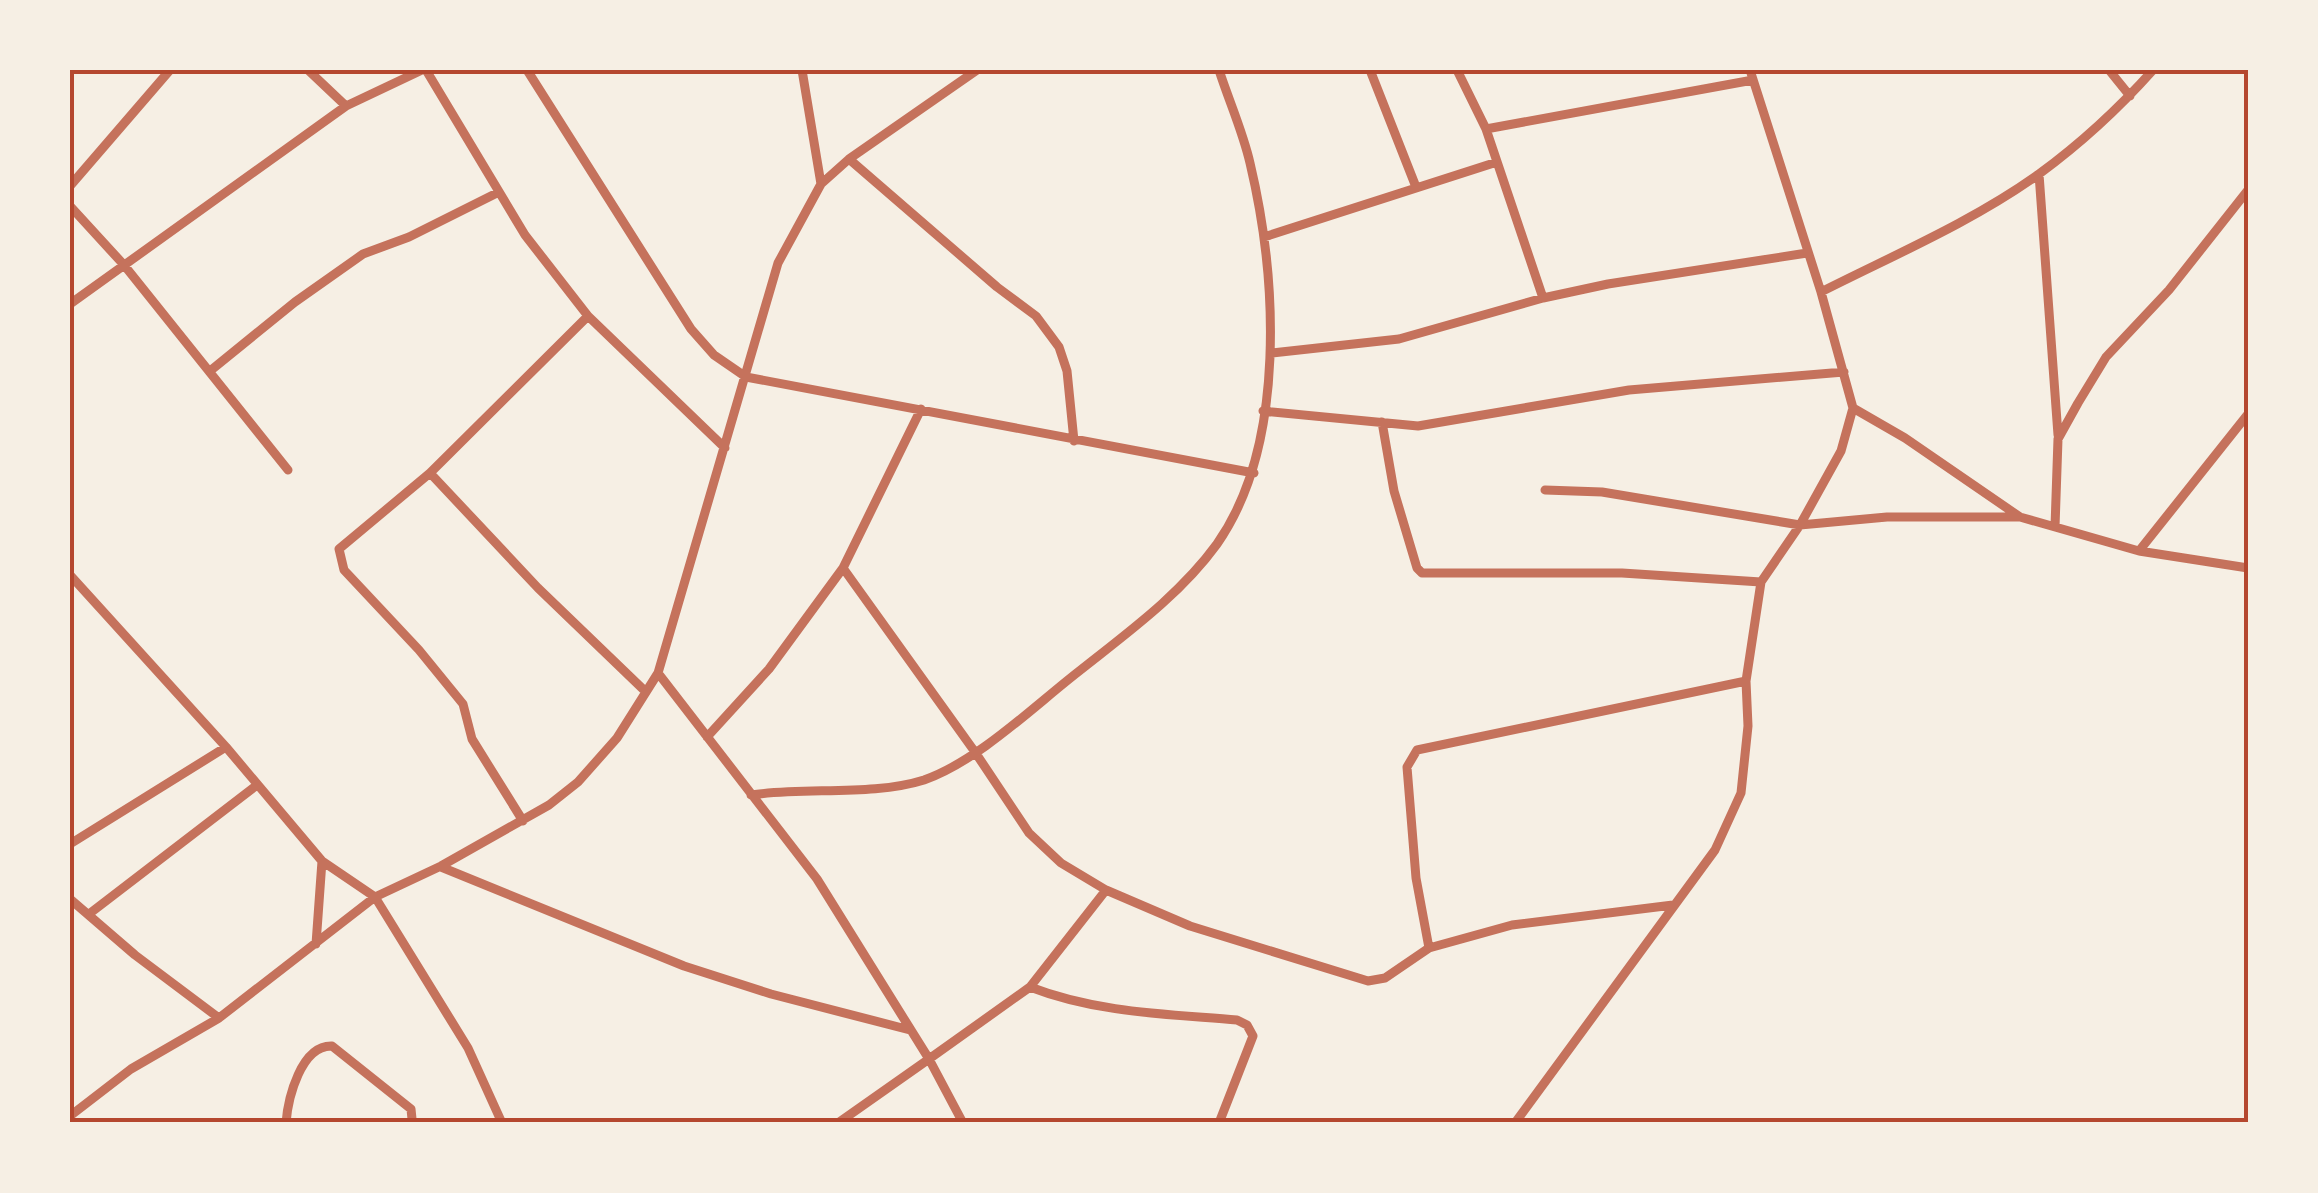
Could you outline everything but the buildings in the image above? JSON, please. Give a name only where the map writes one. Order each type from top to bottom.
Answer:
[{"type":"street","points":[[70,186],[170,70]]},
{"type":"street","points":[[308,70],[346,106]]},
{"type":"street","points":[[70,304],[346,106],[424,70],[525,235],[588,316],[725,448]]},
{"type":"street","points":[[527,70],[691,329],[714,355],[746,377],[1254,473]]},
{"type":"street","points":[[802,70],[821,184]]},
{"type":"street","points":[[70,1116],[131,1069],[219,1018],[375,897],[524,821],[578,782],[617,738],[658,673],[746,377],[760,313],[778,264],[821,184],[849,159],[977,70]]},
{"type":"street","points":[[751,795],[790,789],[884,787],[924,780],[975,752],[1156,610],[1217,544],[1254,473],[1272,353],[1264,237],[1250,160],[1219,70]]},
{"type":"street","points":[[1370,70],[1416,187]]},
{"type":"street","points":[[1457,70],[1486,129],[1543,298]]},
{"type":"street","points":[[2110,70],[2130,96]]},
{"type":"street","points":[[1821,292],[1970,216],[2040,174],[2130,96],[2154,70]]},
{"type":"street","points":[[1486,129],[1752,75],[1821,292],[1853,408],[1841,450],[1800,525],[1761,582],[1746,681],[1748,726],[1741,793],[1715,850],[1515,1123]]},
{"type":"street","points":[[849,159],[1036,316],[1059,346],[1066,371],[1074,441]]},
{"type":"street","points":[[1264,237],[1497,162]]},
{"type":"street","points":[[2040,174],[2058,439],[2055,528]]},
{"type":"street","points":[[2058,439],[2106,356],[2170,290],[2248,190]]},
{"type":"street","points":[[210,371],[363,254],[409,237],[498,192]]},
{"type":"street","points":[[70,206],[124,265],[288,470]]},
{"type":"street","points":[[1272,353],[1399,339],[1543,298],[1608,284],[1807,253]]},
{"type":"street","points":[[524,821],[472,739],[462,704],[420,650],[344,570],[339,558],[344,543],[430,472],[588,316]]},
{"type":"street","points":[[1263,411],[1418,426],[1628,390],[1844,372]]},
{"type":"street","points":[[1853,408],[1920,447],[2020,517]]},
{"type":"street","points":[[707,737],[769,669],[842,568],[920,409]]},
{"type":"street","points":[[2139,551],[2248,414]]},
{"type":"street","points":[[1382,422],[1394,491],[1417,568],[1422,573],[1622,574],[1761,582]]},
{"type":"street","points":[[430,472],[538,588],[646,692]]},
{"type":"street","points":[[1545,490],[1602,492],[1800,525],[1887,517],[2020,517],[2139,551],[2248,568]]},
{"type":"street","points":[[842,568],[1029,833],[1061,863],[1106,890],[1190,926],[1368,982],[1385,978],[1429,948],[1512,925],[1673,906]]},
{"type":"street","points":[[70,574],[322,862],[375,897],[468,1048],[502,1123]]},
{"type":"street","points":[[658,673],[817,879],[929,1059],[962,1122]]},
{"type":"street","points":[[1429,948],[1416,878],[1407,768],[1418,750],[1746,681]]},
{"type":"street","points":[[70,844],[226,748]]},
{"type":"street","points":[[90,914],[258,785]]},
{"type":"street","points":[[316,944],[322,862]]},
{"type":"street","points":[[441,866],[684,966],[771,994],[910,1030]]},
{"type":"street","points":[[838,1123],[1030,987],[1106,890]]},
{"type":"street","points":[[70,899],[135,955],[219,1018]]},
{"type":"street","points":[[1030,987],[1055,997],[1119,1011],[1238,1020],[1247,1025],[1252,1036],[1219,1123]]},
{"type":"street","points":[[286,1123],[288,1100],[316,1049],[322,1046],[332,1046],[410,1109],[412,1119],[408,1123]]}]
